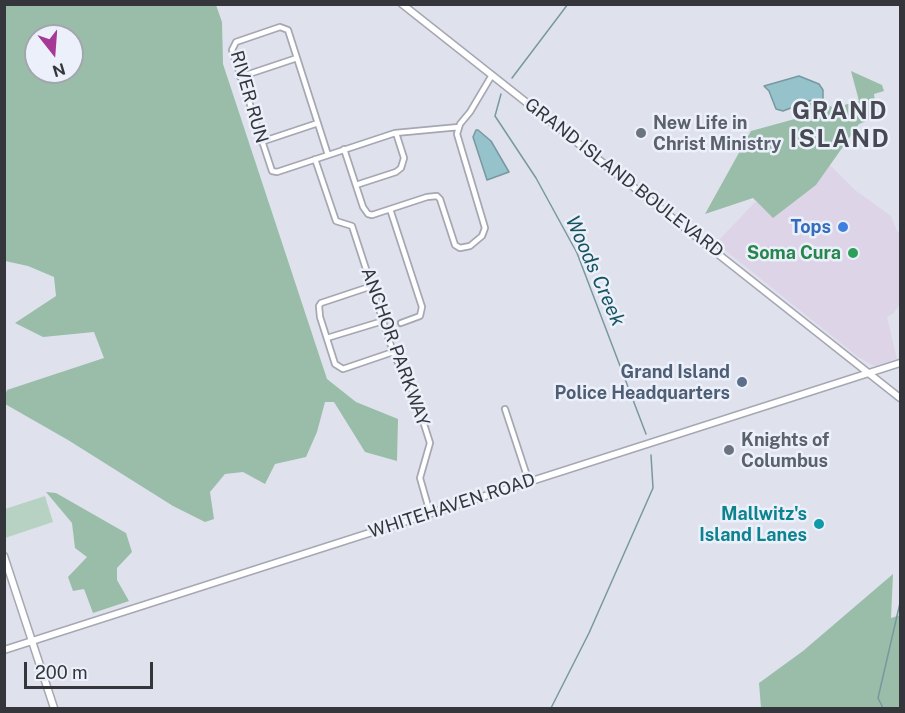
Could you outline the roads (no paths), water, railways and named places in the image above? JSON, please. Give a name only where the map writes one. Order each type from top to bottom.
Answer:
[{"type":"street","name":"GRAND ISLAND BOULEVARD","points":[[402,4],[900,398]]},
{"type":"street","name":"RIVER RUN","points":[[328,155],[288,30],[284,27],[236,42],[232,46],[240,77],[270,169],[274,172],[328,155],[344,149],[396,133],[459,127]]},
{"type":"street","points":[[240,77],[297,58]]},
{"type":"street","points":[[344,149],[363,207],[368,214],[372,215],[428,196],[437,196],[455,245],[460,248],[470,246],[482,236],[485,228],[457,134],[459,127],[475,106],[492,75]]},
{"type":"street","points":[[261,142],[318,123]]},
{"type":"street","points":[[356,185],[396,172],[401,168],[404,158],[396,133]]},
{"type":"street","name":"ANCHOR PARKWAY","points":[[315,159],[336,221],[352,226],[393,352],[411,386],[430,443],[420,478],[430,513]]},
{"type":"street","points":[[390,209],[422,307],[420,316],[401,323]]},
{"type":"street","points":[[372,286],[321,303],[319,310],[335,364],[343,369],[393,352]]},
{"type":"street","points":[[327,338],[383,321]]},
{"type":"street","name":"WHITEHAVEN ROAD","points":[[4,650],[900,363]]},
{"type":"street","points":[[505,409],[529,482]]},
{"type":"street","points":[[4,556],[54,708]]},
{"type":"water","points":[[799,76],[819,84],[823,90],[821,101],[812,100],[783,111],[776,109],[769,91],[764,86]]},
{"type":"water","points":[[476,130],[491,141],[509,172],[487,180],[473,137]]},
{"type":"waterway","name":"Woods Creek","points":[[512,78],[568,4]]},
{"type":"waterway","name":"Woods Creek","points":[[501,94],[495,116],[536,178],[577,253],[646,434]]},
{"type":"waterway","name":"Woods Creek","points":[[551,708],[589,633],[653,488],[651,455]]},
{"type":"waterway","points":[[883,708],[878,698],[900,603]]},
{"type":"place","name":"New Life in Christ Ministry","points":[[641,133]]},
{"type":"place","name":"Tops","points":[[843,227]]},
{"type":"place","name":"Soma Cura","points":[[853,253]]},
{"type":"place","name":"Grand Island Police Headquarters","points":[[742,382]]},
{"type":"place","name":"Knights of Columbus","points":[[729,450]]},
{"type":"place","name":"Mallwitz's Island Lanes","points":[[819,524]]},
{"type":"district","name":"GRAND ISLAND","points":[[840,126]]}]
